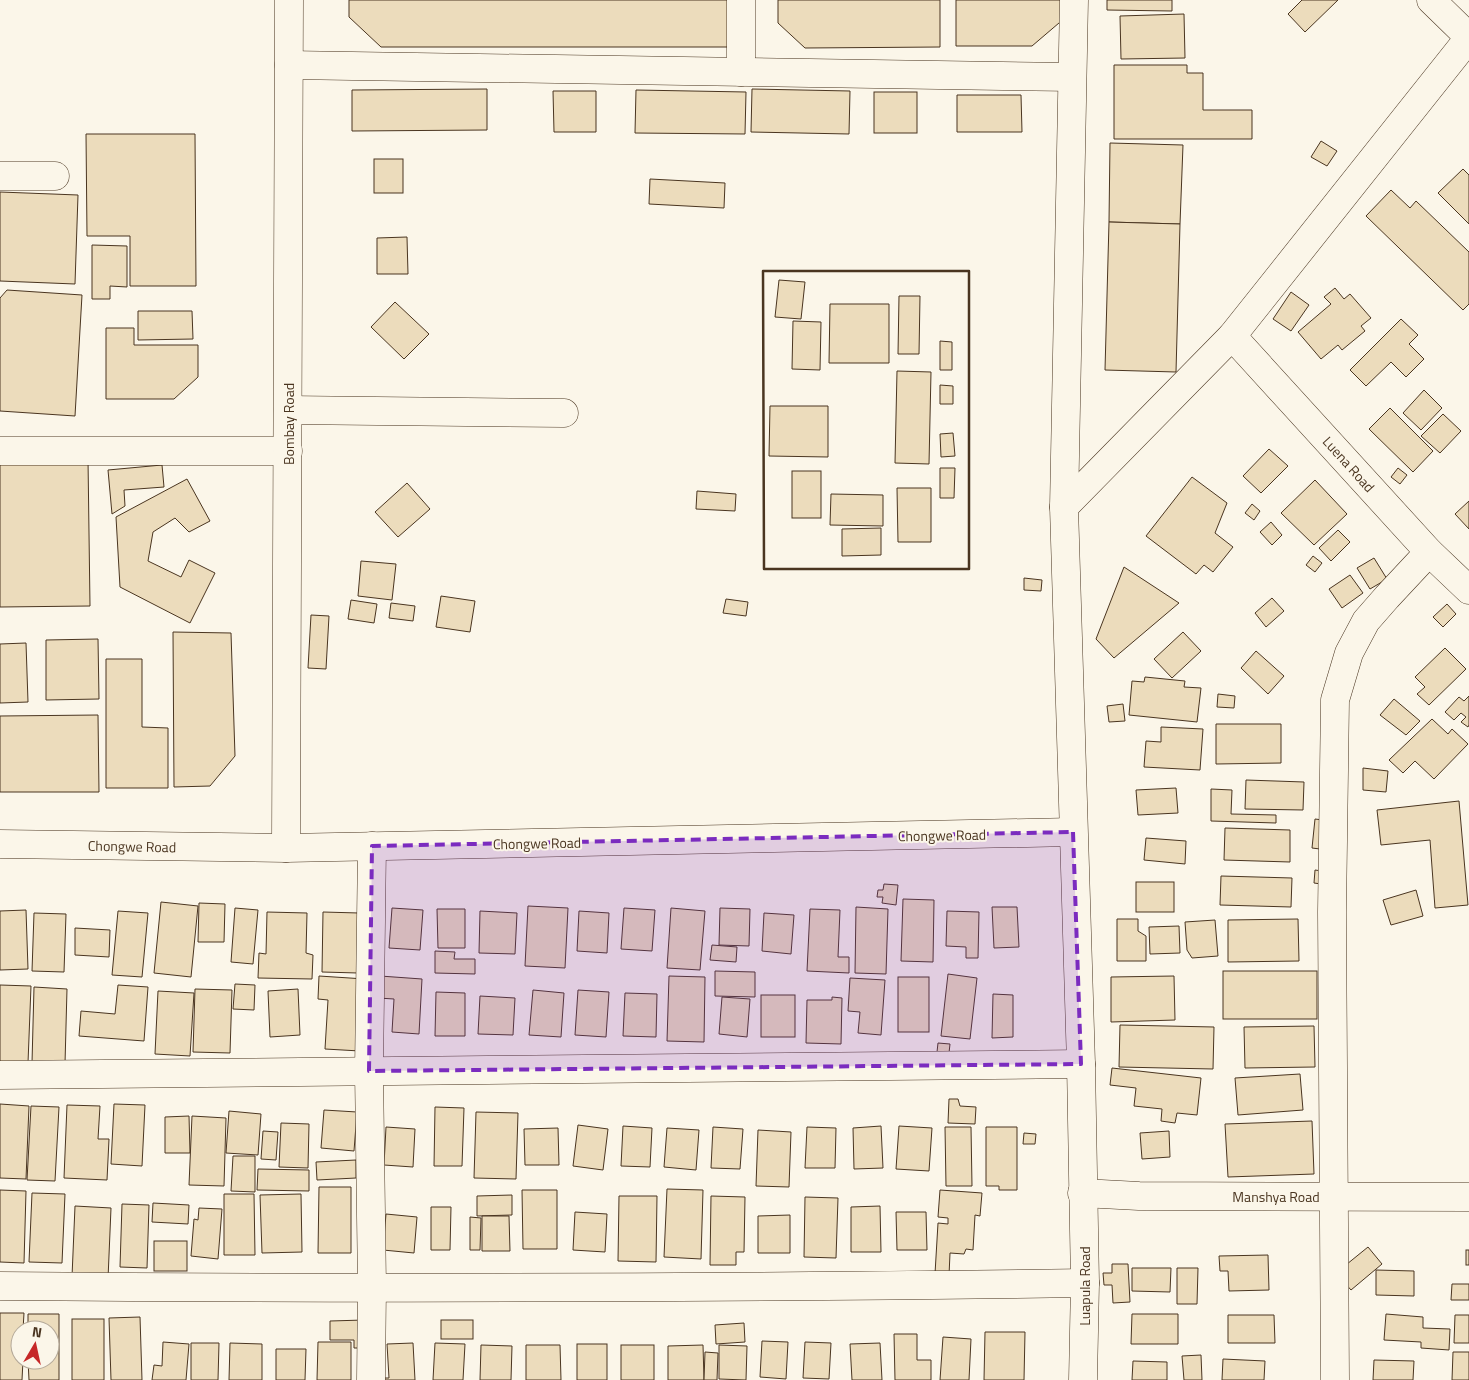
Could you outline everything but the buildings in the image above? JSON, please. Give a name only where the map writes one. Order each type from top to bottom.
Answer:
[{"type":"street","name":"Bombay Road","points":[[286,848],[289,0]]},
{"type":"street","points":[[741,0],[741,72]]},
{"type":"street","name":"Luapula Road","points":[[1074,0],[1064,507],[1081,1064],[1085,1283],[1083,1380]]},
{"type":"street","points":[[1064,507],[1232,336],[1469,38],[1432,0]]},
{"type":"street","points":[[289,65],[1072,77]]},
{"type":"street","points":[[0,176],[55,176]]},
{"type":"street","name":"Luena Road","points":[[1232,336],[1429,552],[1469,590]]},
{"type":"street","points":[[288,410],[564,413]]},
{"type":"street","points":[[0,451],[288,451]]},
{"type":"street","points":[[1335,1380],[1332,912],[1335,700],[1349,653],[1366,621],[1429,552]]},
{"type":"street","name":"Chongwe Road","points":[[0,844],[286,848],[1073,832]]},
{"type":"street","points":[[371,1380],[372,1287],[369,1071],[372,846]]},
{"type":"street","points":[[0,1074],[1081,1064]]},
{"type":"street","name":"Manshya Road","points":[[1082,1193],[1138,1196],[1469,1197]]},
{"type":"street","points":[[0,1286],[735,1287],[1085,1283]]},
{"type":"highlighted area","points":[[1073,832],[1081,1064],[369,1071],[372,846]]},
{"type":"wall","points":[[763,271],[969,271],[969,569],[764,569],[763,271]]}]
